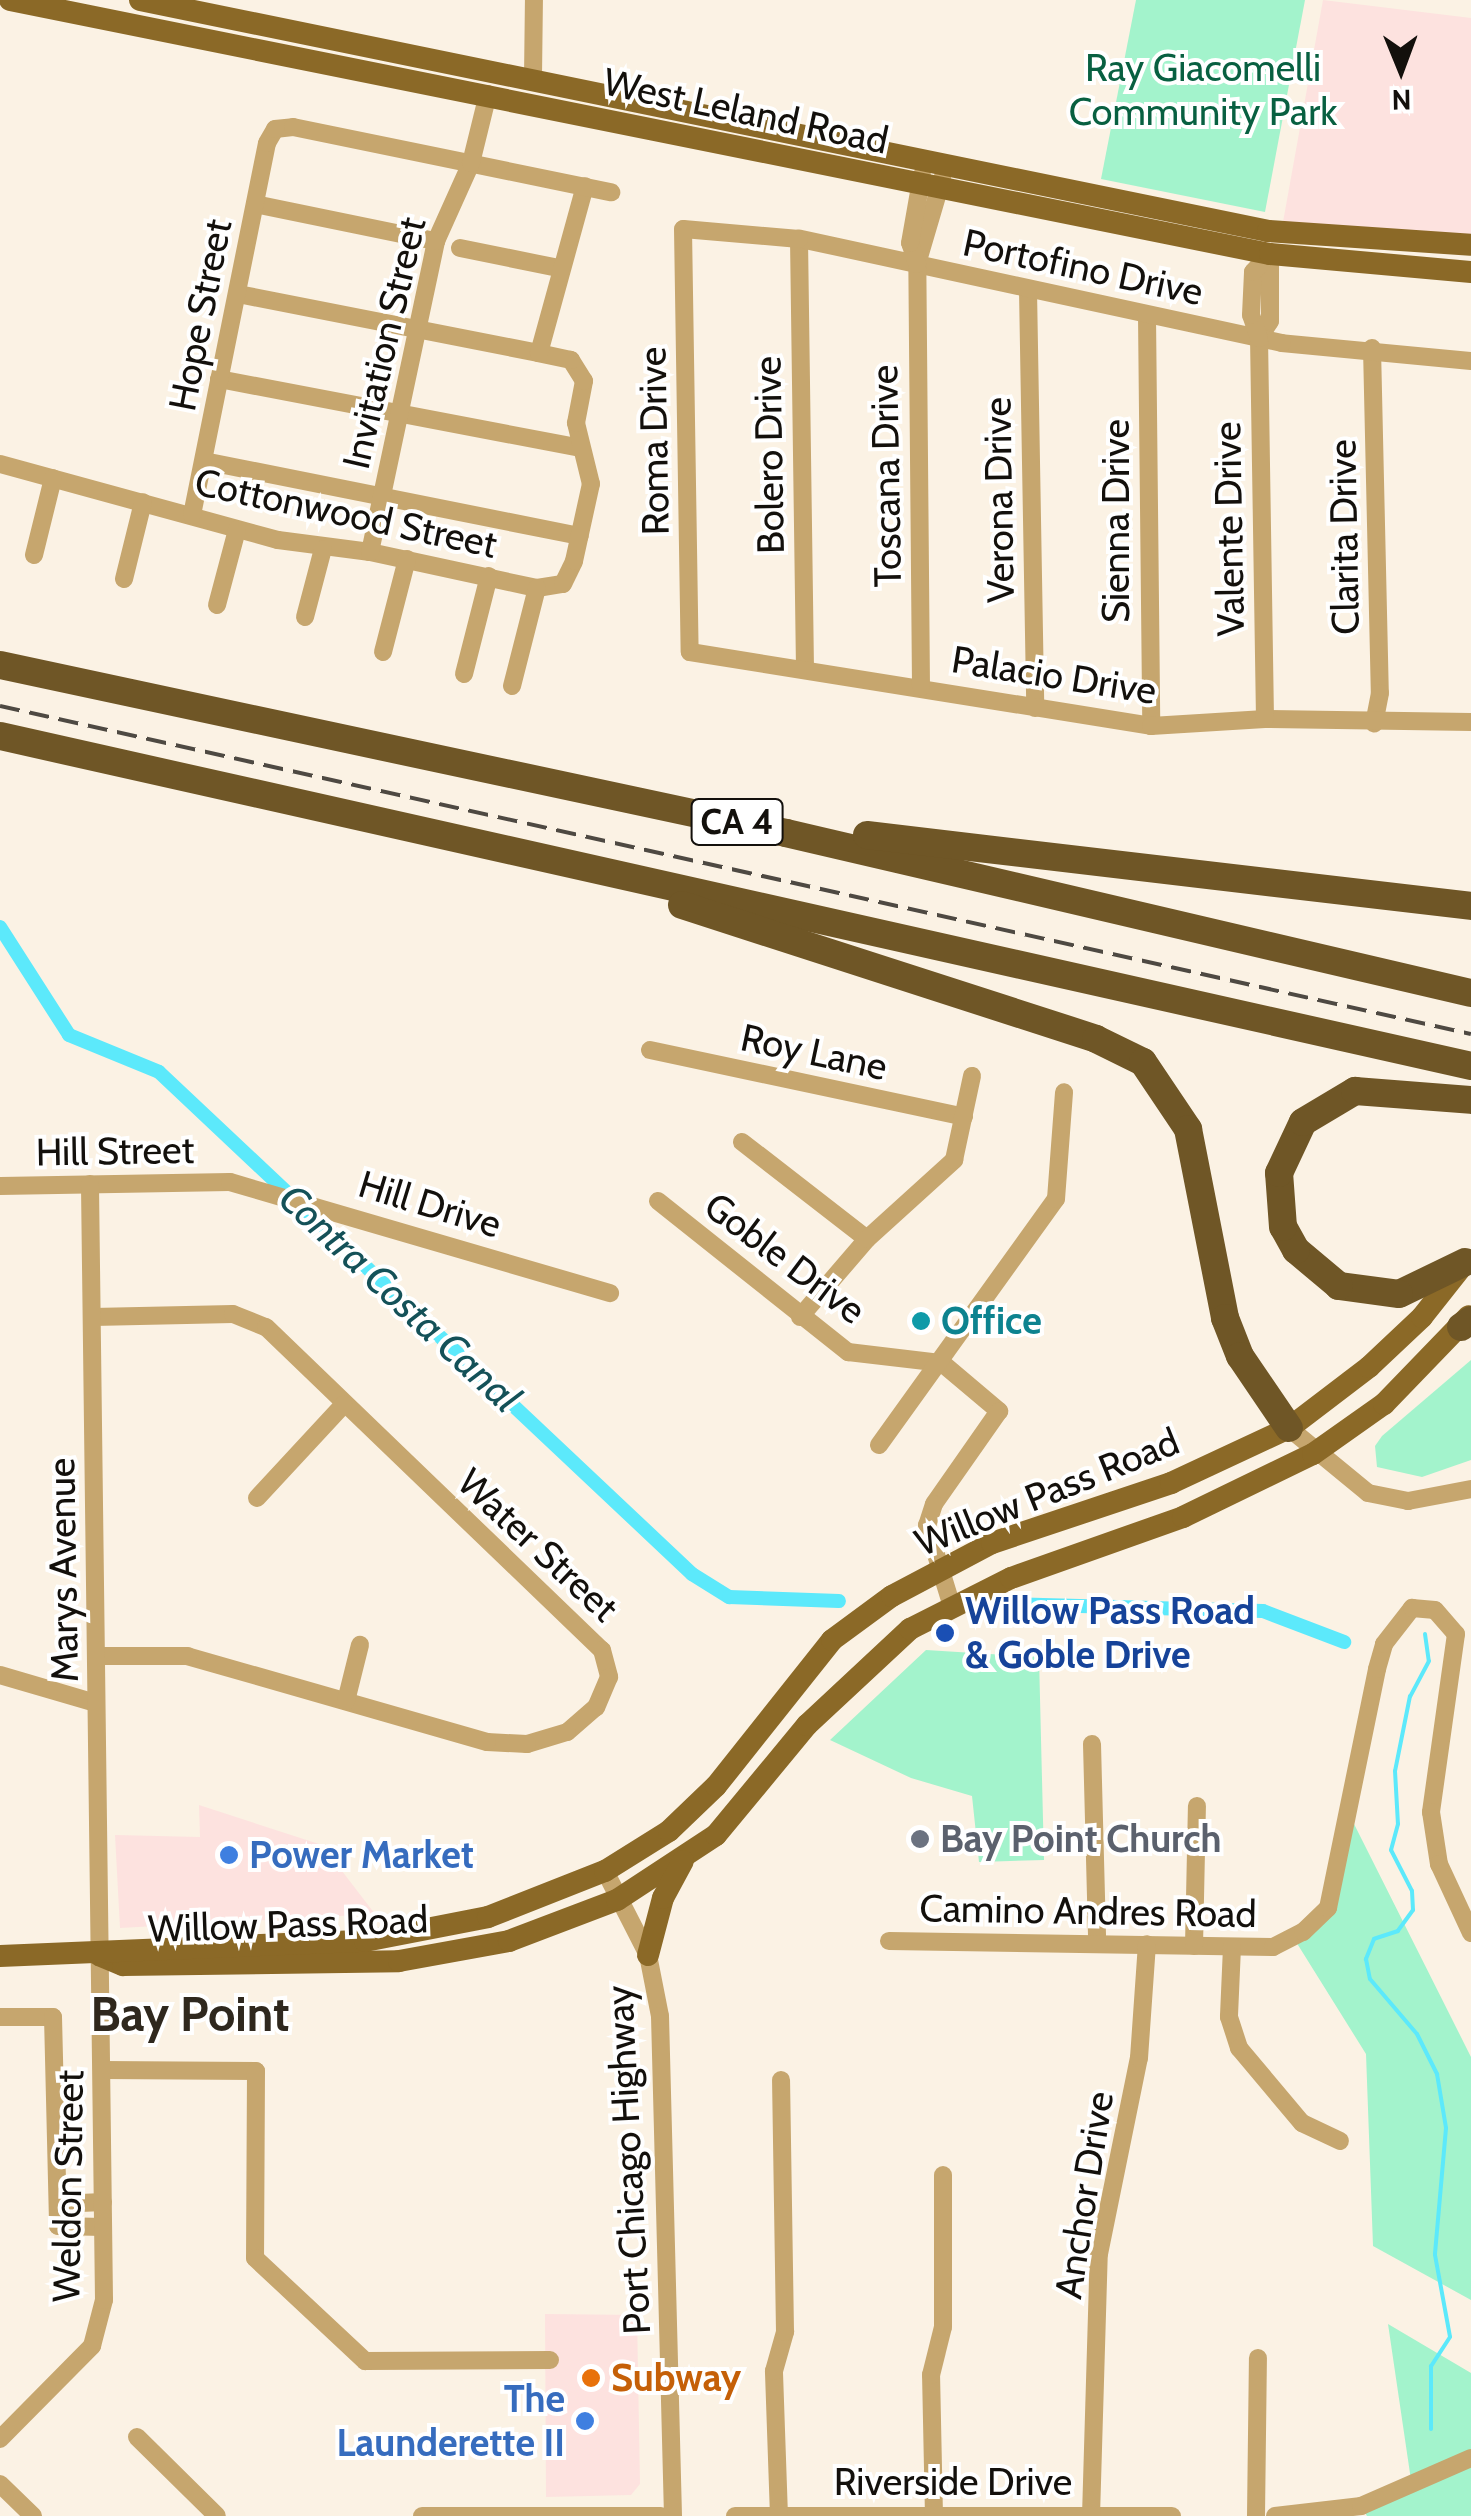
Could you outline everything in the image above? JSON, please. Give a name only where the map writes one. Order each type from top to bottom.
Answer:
[{"type":"highway","name":"CA 4","points":[[0,664],[786,833],[1471,993]]},
{"type":"highway","name":"CA 4","points":[[0,736],[1471,1066]]},
{"type":"highway","points":[[786,833],[844,831],[1471,906]]},
{"type":"highway","points":[[617,877],[703,914],[1108,1043],[1143,1062],[1166,1087],[1188,1129],[1225,1318],[1240,1356],[1289,1428]]},
{"type":"highway","points":[[1337,961],[1471,980]]},
{"type":"highway","points":[[1468,1259],[1398,1294],[1340,1286],[1314,1270],[1283,1227],[1279,1173],[1303,1122],[1355,1091],[1471,1100]]},
{"type":"main road","name":"West Leland Road","points":[[10,0],[488,94],[1268,230],[1471,246]]},
{"type":"main road","name":"West Leland Road","points":[[140,0],[623,95],[1137,227],[1270,254],[1471,272]]},
{"type":"main road","points":[[381,47],[414,66],[468,76],[488,94],[511,86],[582,99],[623,95]]},
{"type":"main road","points":[[1137,227],[1165,224],[1238,239],[1268,230]]},
{"type":"main road","points":[[1270,254],[1278,246],[1293,245],[1389,255],[1411,244]]},
{"type":"main road","points":[[1417,270],[1471,280]]},
{"type":"main road","name":"Willow Pass Road","points":[[0,1956],[100,1955],[124,1948],[345,1943],[444,1928],[605,1871],[670,1831],[716,1786],[832,1640],[940,1566],[1171,1483],[1289,1428],[1369,1367],[1422,1318],[1468,1259]]},
{"type":"main road","name":"Willow Pass Road","points":[[100,1955],[123,1965],[399,1960],[509,1941],[618,1900],[716,1835],[860,1672],[910,1629],[1011,1578],[1183,1517],[1313,1454],[1384,1404],[1468,1320]]},
{"type":"main road","points":[[648,1955],[664,1898],[686,1857]]},
{"type":"street","points":[[533,77],[534,0]]},
{"type":"street","name":"Invitation Street","points":[[370,552],[436,241],[471,163],[488,94]]},
{"type":"street","name":"Hope Street","points":[[192,515],[255,204],[275,130],[293,127],[471,163]]},
{"type":"street","points":[[471,163],[611,192]]},
{"type":"street","name":"Toscana Drive","points":[[921,688],[917,264],[933,173]]},
{"type":"street","points":[[539,354],[558,268],[585,186]]},
{"type":"street","points":[[255,204],[436,241]]},
{"type":"street","name":"Portofino Drive","points":[[683,230],[799,239],[1259,338],[1471,360]]},
{"type":"street","name":"Roma Drive","points":[[683,230],[690,652]]},
{"type":"street","name":"Bolero Drive","points":[[799,239],[804,670]]},
{"type":"street","points":[[460,248],[558,268]]},
{"type":"street","name":"Valente Drive","points":[[1265,719],[1259,338],[1252,315],[1253,272],[1270,254]]},
{"type":"street","name":"Verona Drive","points":[[1028,290],[1035,708]]},
{"type":"street","points":[[204,460],[580,536],[590,484],[580,448],[580,366],[539,354],[238,294]]},
{"type":"street","name":"Sienna Drive","points":[[1147,316],[1150,726]]},
{"type":"street","name":"Clarita Drive","points":[[1372,348],[1380,693],[1374,723]]},
{"type":"street","points":[[220,379],[580,448]]},
{"type":"street","name":"Cottonwood Street","points":[[0,464],[237,530],[323,549],[407,559],[537,588],[563,584],[580,536]]},
{"type":"street","points":[[34,555],[53,478]]},
{"type":"street","points":[[124,580],[143,502]]},
{"type":"street","points":[[218,605],[237,530]]},
{"type":"street","points":[[305,617],[323,549]]},
{"type":"street","points":[[383,652],[407,559]]},
{"type":"street","points":[[464,674],[489,576]]},
{"type":"street","points":[[512,686],[537,588]]},
{"type":"street","name":"Palacio Drive","points":[[690,652],[1150,726],[1265,719],[1471,722]]},
{"type":"street","name":"Roy Lane","points":[[650,1050],[964,1117]]},
{"type":"street","points":[[800,1316],[866,1239],[954,1160],[972,1076]]},
{"type":"street","points":[[879,1445],[942,1363],[1056,1199],[1064,1092]]},
{"type":"street","points":[[742,1142],[866,1239]]},
{"type":"street","name":"Hill Street","points":[[0,1186],[230,1182]]},
{"type":"street","name":"Hill Drive","points":[[230,1182],[338,1210],[610,1292]]},
{"type":"street","name":"Marys Avenue","points":[[90,1184],[100,1955]]},
{"type":"street","name":"Goble Drive","points":[[658,1201],[848,1352],[942,1363]]},
{"type":"street","name":"Water Street","points":[[93,1316],[232,1314],[266,1328],[602,1650],[608,1677],[596,1707],[566,1732],[528,1744],[487,1742],[188,1656],[96,1656]]},
{"type":"street","points":[[942,1363],[999,1411],[934,1504],[928,1525],[952,1607]]},
{"type":"street","points":[[257,1498],[343,1405]]},
{"type":"street","points":[[1289,1428],[1348,1483],[1387,1499],[1428,1501],[1471,1489]]},
{"type":"street","name":"Camino Andres Road","points":[[889,1940],[1097,1940],[1232,1947],[1274,1946],[1303,1932],[1328,1908],[1384,1644],[1412,1608],[1436,1610],[1456,1634],[1431,1812],[1439,1864],[1471,1933]]},
{"type":"street","points":[[346,1701],[360,1645]]},
{"type":"street","points":[[0,1675],[96,1703]]},
{"type":"street","points":[[1092,1744],[1097,1940]]},
{"type":"street","points":[[1194,1946],[1197,1806]]},
{"type":"street","name":"Port Chicago Highway","points":[[605,1871],[648,1955],[660,2016],[666,2112],[673,2516]]},
{"type":"street","name":"Anchor Drive","points":[[1091,2515],[1099,2254],[1139,2058],[1147,1944]]},
{"type":"street","points":[[1232,1947],[1229,2017],[1239,2048],[1302,2122],[1340,2142]]},
{"type":"street","name":"Weldon Street","points":[[0,2439],[92,2346],[104,2300],[100,1955]]},
{"type":"street","points":[[0,2018],[53,2018],[58,2226],[103,2227]]},
{"type":"street","points":[[102,2070],[256,2071],[255,2258],[364,2362],[550,2360]]},
{"type":"street","points":[[779,2516],[774,2371],[785,2332],[781,2080]]},
{"type":"street","points":[[934,2514],[931,2375],[944,2327],[943,2175]]},
{"type":"street","points":[[58,2204],[103,2202]]},
{"type":"street","points":[[1256,2516],[1258,2358]]},
{"type":"street","points":[[137,2437],[218,2516]]},
{"type":"street","points":[[1275,2516],[1361,2506],[1471,2458]]},
{"type":"street","points":[[0,2484],[33,2516]]},
{"type":"street","points":[[422,2516],[661,2516]]},
{"type":"street","name":"Riverside Drive","points":[[735,2516],[1172,2516]]},
{"type":"shaded area","points":[[1323,0],[1471,18],[1471,239],[1283,222]]},
{"type":"shaded area","points":[[199,1805],[322,1845],[375,1914],[120,1928],[115,1835],[200,1837]]},
{"type":"shaded area","points":[[545,2314],[637,2315],[640,2484],[631,2495],[546,2497]]},
{"type":"green space","name":"Ray Giacomelli Community Park","points":[[1136,0],[1305,0],[1265,212],[1101,179]]},
{"type":"green space","points":[[1471,1360],[1471,1460],[1422,1477],[1377,1467],[1375,1446],[1382,1436]]},
{"type":"green space","points":[[926,1650],[1039,1657],[1044,1860],[979,1862],[972,1796],[911,1778],[830,1740]]},
{"type":"green space","points":[[1347,1810],[1471,2057],[1471,2300],[1373,2246],[1366,2054],[1293,1937],[1328,1908]]},
{"type":"green space","points":[[1388,2324],[1471,2373],[1471,2516],[1367,2516],[1361,2506],[1412,2487]]},
{"type":"waterway","name":"Contra Costa Canal","points":[[0,927],[69,1035],[159,1072],[692,1574],[729,1597],[839,1601]]},
{"type":"waterway","name":"Contra Costa Canal","points":[[1011,1604],[1263,1611],[1344,1642]]},
{"type":"waterway","points":[[1425,1634],[1429,1661],[1410,1696],[1395,1771],[1398,1824],[1391,1850],[1412,1891],[1413,1910],[1398,1931],[1374,1939],[1366,1959],[1370,1979],[1417,2034],[1437,2074],[1446,2128],[1435,2255],[1450,2337],[1431,2366],[1431,2429]]},
{"type":"railway","points":[[0,706],[1471,1034]]},
{"type":"place","name":"Office","points":[[921,1321]]},
{"type":"place","name":"Willow Pass Road & Goble Drive","points":[[945,1633]]},
{"type":"place","name":"Bay Point Church","points":[[920,1839]]},
{"type":"place","name":"Power Market","points":[[229,1855]]},
{"type":"place","name":"Subway","points":[[591,2378]]},
{"type":"place","name":"The Launderette II","points":[[585,2421]]},
{"type":"district","name":"Bay Point","points":[[190,2015]]}]
